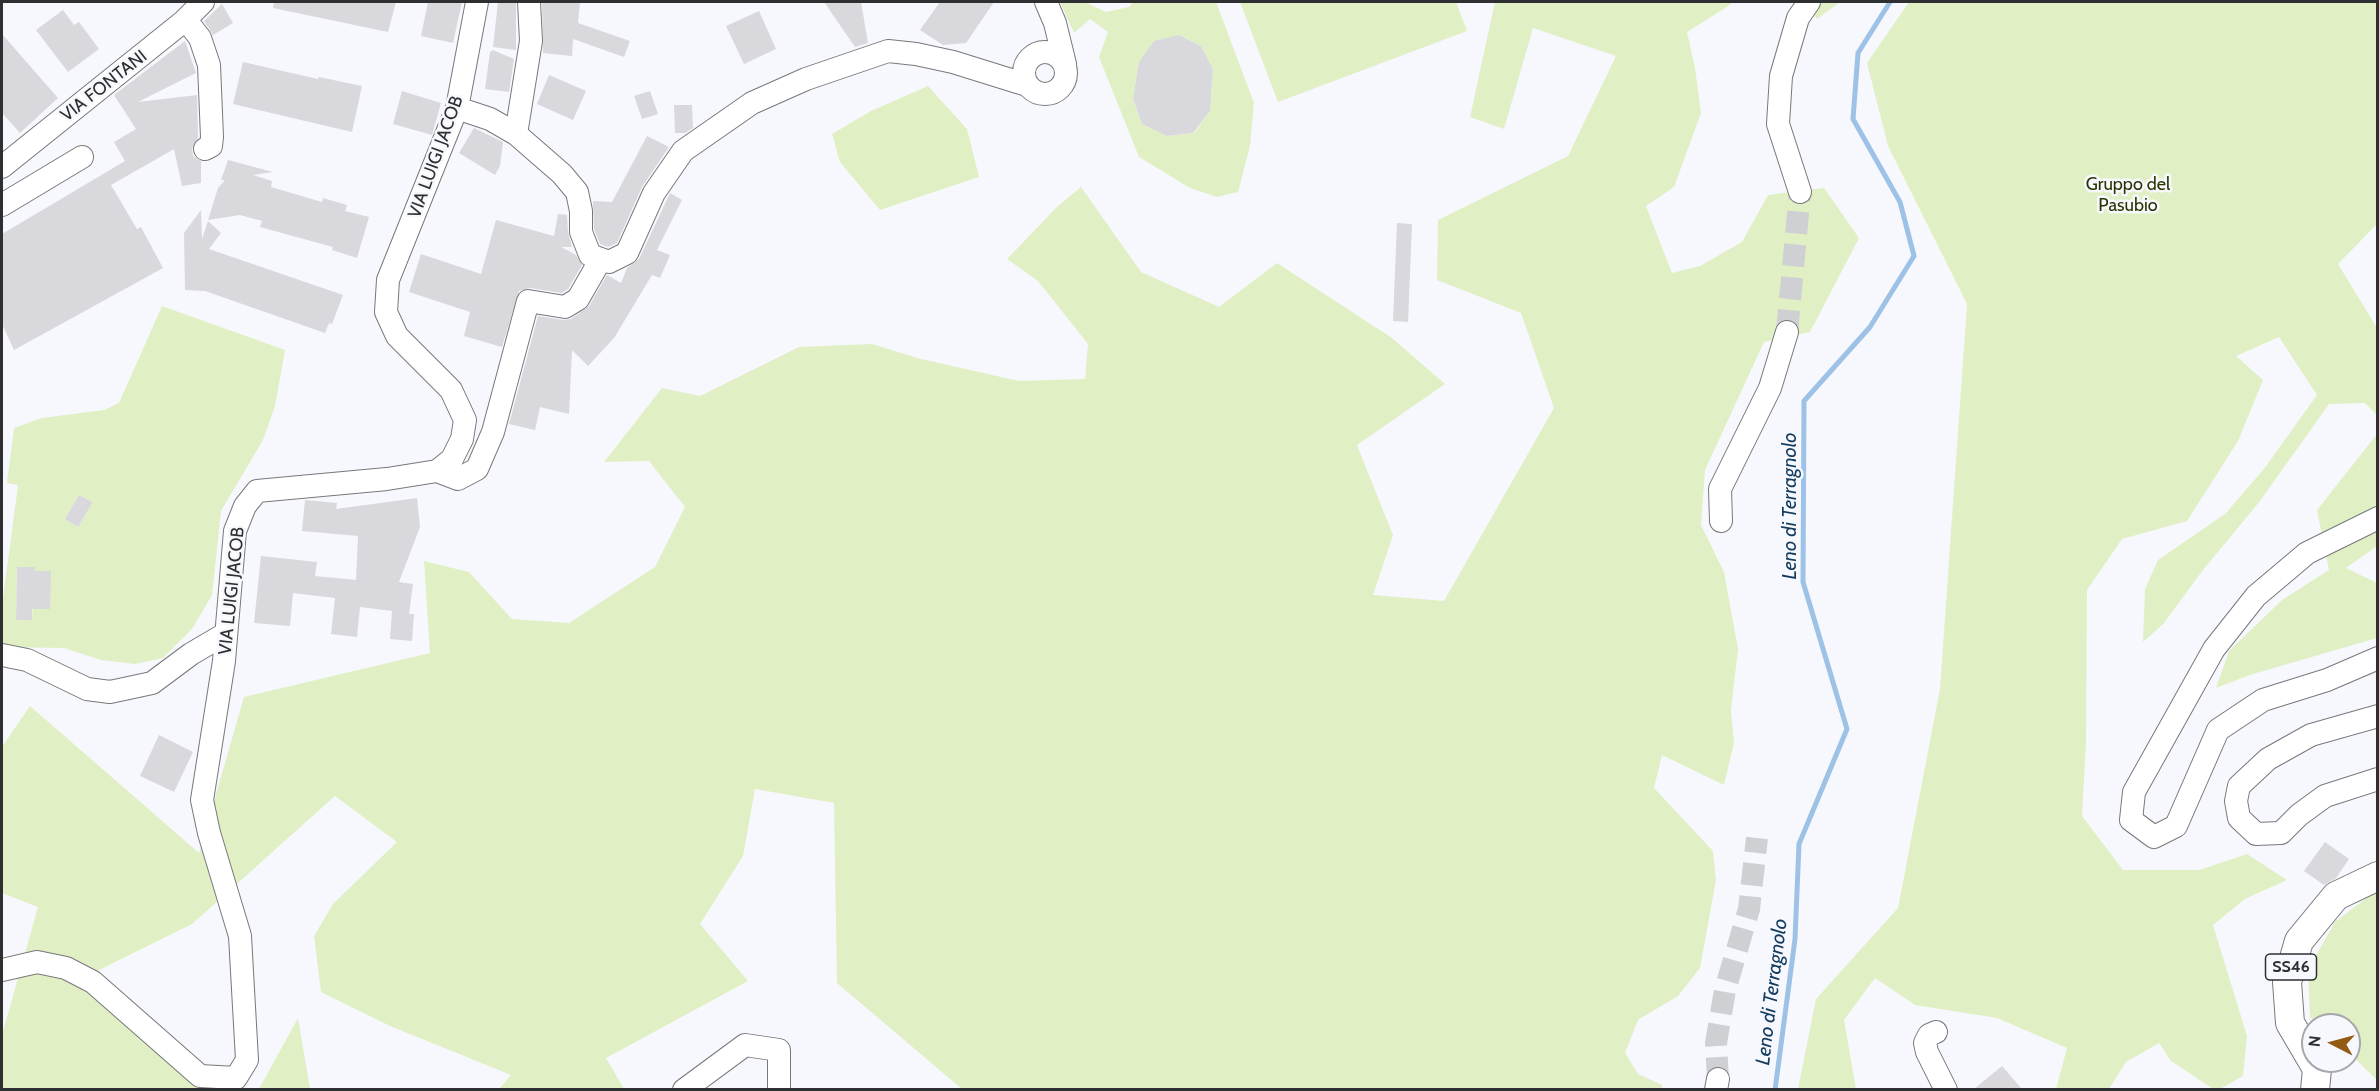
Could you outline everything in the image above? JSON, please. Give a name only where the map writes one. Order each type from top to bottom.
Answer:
[{"type":"main road","name":"SS46","points":[[2315,1089],[2318,1069],[2290,1023],[2287,982],[2299,941],[2336,896],[2378,876]]},
{"type":"street","name":"VIA FONTANI","points":[[2,167],[186,20],[203,2]]},
{"type":"street","name":"VIA LUIGI JACOB","points":[[2,970],[37,962],[66,968],[93,982],[200,1076],[236,1078],[247,1060],[240,936],[209,833],[202,800],[224,661],[235,531],[244,506],[257,491],[387,479],[436,471],[452,459],[462,439],[465,420],[451,390],[397,336],[386,312],[388,280],[458,108],[477,2]]},
{"type":"street","points":[[516,134],[531,41],[529,2]]},
{"type":"street","points":[[458,108],[479,114],[516,134],[562,174],[577,192],[581,211],[581,232],[590,255],[609,262],[627,253],[654,193],[683,151],[752,103],[806,79],[888,51],[953,62],[1027,85],[1037,94],[1051,94],[1057,91],[1065,81],[1065,64],[1055,23],[1046,2]]},
{"type":"street","points":[[1800,192],[1778,124],[1781,76],[1798,18],[1809,2]]},
{"type":"street","points":[[186,20],[200,38],[209,65],[212,146],[205,149]]},
{"type":"street","points":[[1027,85],[1024,71],[1035,54],[1042,52],[1056,54],[1065,64]]},
{"type":"street","points":[[2,205],[82,157]]},
{"type":"street","points":[[436,471],[458,478],[477,469],[493,432],[528,301],[565,307],[578,299],[600,259]]},
{"type":"street","points":[[1721,521],[1720,489],[1770,388],[1787,332]]},
{"type":"street","points":[[2378,518],[2307,553],[2256,596],[2214,649],[2134,792],[2131,820],[2154,837],[2176,826],[2218,730],[2263,700],[2327,680],[2378,658]]},
{"type":"street","points":[[2,655],[27,660],[87,689],[110,692],[152,683],[191,654],[225,634]]},
{"type":"street","points":[[2378,716],[2311,735],[2268,759],[2239,786],[2236,801],[2240,818],[2256,834],[2281,833],[2299,815],[2325,796],[2378,778]]},
{"type":"street","points":[[1936,1032],[1929,1035],[1926,1043],[1927,1053],[1946,1089]]},
{"type":"street","points":[[684,1089],[745,1045],[780,1050],[779,1089]]},
{"type":"green space","points":[[1060,2],[1085,2],[1106,12],[1129,7],[1133,2],[1216,2],[1254,103],[1250,146],[1238,192],[1217,197],[1190,188],[1139,157],[1099,57],[1108,32],[1090,19],[1074,33]],"holes":[[[1179,35],[1201,46],[1213,69],[1210,111],[1194,133],[1167,136],[1142,124],[1133,99],[1139,62]]]},
{"type":"green space","points":[[1240,2],[1456,2],[1467,31],[1278,102]]},
{"type":"green space","points":[[1495,2],[1731,2],[1730,5],[1687,32],[1701,113],[1674,187],[1646,206],[1672,273],[1700,266],[1742,242],[1768,195],[1824,188],[1859,238],[1810,332],[1764,342],[1705,470],[1701,525],[1724,572],[1738,649],[1731,710],[1734,743],[1724,785],[1662,755],[1654,788],[1713,851],[1716,880],[1700,968],[1678,996],[1638,1020],[1625,1053],[1638,1074],[1662,1085],[1662,1089],[962,1089],[837,983],[834,803],[755,789],[743,856],[700,924],[748,981],[606,1058],[624,1089],[499,1089],[511,1075],[390,1026],[321,992],[314,936],[333,904],[397,842],[335,796],[192,924],[97,971],[233,1089],[2,1089],[2,1035],[38,907],[2,893],[2,747],[30,706],[199,853],[244,697],[430,653],[424,561],[469,572],[512,619],[569,623],[655,567],[685,507],[649,461],[604,462],[662,388],[700,396],[799,347],[872,344],[921,359],[1019,381],[1085,379],[1088,344],[1038,281],[1007,259],[1058,206],[1081,187],[1141,272],[1219,307],[1277,263],[1392,338],[1445,384],[1357,445],[1393,535],[1373,595],[1444,601],[1554,408],[1521,313],[1437,280],[1438,220],[1568,156],[1616,56],[1533,28],[1504,129],[1470,117]]},
{"type":"green space","points":[[1807,2],[1840,2],[1817,19]]},
{"type":"green space","name":"Gruppo del Pasubio","points":[[1909,2],[2377,2],[2377,224],[2338,264],[2377,328],[2377,415],[2365,403],[2329,404],[2260,501],[2203,570],[2164,623],[2143,642],[2145,589],[2158,560],[2225,514],[2264,469],[2317,395],[2279,337],[2236,356],[2263,380],[2238,441],[2187,521],[2122,539],[2087,590],[2086,742],[2082,816],[2123,870],[2199,870],[2247,854],[2287,880],[2245,899],[2213,925],[2247,1036],[2243,1076],[2220,1089],[2213,1089],[2171,1061],[2159,1043],[2126,1062],[2109,1089],[2056,1089],[2067,1048],[1997,1018],[1915,1005],[1875,978],[1844,1020],[1856,1089],[1798,1089],[1816,999],[1898,908],[1940,689],[1967,304],[1888,146],[1867,63]]},
{"type":"green space","points":[[928,86],[967,129],[979,177],[880,210],[840,162],[832,134],[871,111]]},
{"type":"green space","points":[[162,306],[285,350],[275,406],[263,440],[221,511],[212,595],[192,629],[163,658],[135,664],[101,660],[64,648],[2,647],[2,606],[18,485],[7,483],[14,428],[42,418],[104,410],[119,403]],"holes":[[[79,495],[93,502],[78,527],[65,519]],[[17,567],[35,567],[32,620],[16,620]]]},
{"type":"green space","points":[[2377,434],[2377,546],[2346,568],[2377,583],[2377,638],[2250,675],[2216,688],[2229,651],[2282,600],[2329,570],[2317,510]]},
{"type":"green space","points":[[2377,890],[2377,1080],[2361,1065],[2361,1013],[2310,1013],[2308,969],[2335,922]]},
{"type":"green space","points":[[298,1018],[310,1089],[259,1089]]},
{"type":"building","points":[[274,2],[396,2],[388,32],[273,8]]},
{"type":"building","points":[[428,2],[462,2],[453,43],[421,36]]},
{"type":"building","points":[[498,2],[516,2],[516,50],[493,47]]},
{"type":"building","points":[[542,2],[580,2],[578,23],[630,41],[624,57],[573,39],[572,56],[543,53]]},
{"type":"building","points":[[824,2],[861,2],[868,43],[855,47]]},
{"type":"building","points":[[940,2],[994,2],[966,43],[943,45],[920,30]]},
{"type":"building","points":[[222,4],[233,23],[213,35],[204,21]]},
{"type":"building","points":[[63,10],[74,25],[79,22],[99,49],[68,72],[36,30]]},
{"type":"building","points":[[759,11],[776,49],[744,64],[726,26]]},
{"type":"building","points":[[2,34],[58,98],[20,133],[2,113]]},
{"type":"building","points":[[1179,35],[1201,46],[1213,69],[1210,111],[1193,133],[1167,136],[1142,124],[1133,99],[1139,62],[1154,41]]},
{"type":"building","points":[[185,41],[196,73],[138,102],[197,95],[198,137],[192,149],[193,156],[201,161],[201,183],[182,186],[174,149],[111,185],[137,229],[141,227],[163,268],[14,350],[2,324],[2,234],[125,161],[114,142],[136,129],[114,95]]},
{"type":"building","points":[[493,50],[514,59],[509,92],[485,89],[490,52]]},
{"type":"building","points":[[243,62],[318,79],[319,77],[362,86],[352,132],[233,104]]},
{"type":"building","points":[[549,75],[586,91],[573,120],[537,104]]},
{"type":"building","points":[[402,91],[441,103],[432,135],[393,124]]},
{"type":"building","points":[[650,91],[658,114],[642,119],[634,96]]},
{"type":"building","points":[[674,105],[692,105],[693,128],[685,133],[675,133]]},
{"type":"building","points":[[474,128],[503,142],[500,166],[495,175],[459,153]]},
{"type":"building","points":[[647,136],[669,147],[642,187],[617,243],[608,247],[600,244],[594,229],[593,201],[612,202]]},
{"type":"building","points":[[228,160],[273,172],[253,175],[272,181],[271,187],[322,202],[323,198],[347,205],[345,211],[369,217],[357,258],[332,250],[333,247],[260,227],[262,221],[240,215],[208,220],[218,188],[225,180],[221,180]]},
{"type":"building","points":[[670,193],[682,200],[657,250],[670,255],[660,278],[652,275],[614,338],[588,366],[572,350],[569,414],[540,407],[535,430],[509,424],[538,316],[571,319],[589,306],[607,275],[621,283],[627,268],[639,259]]},
{"type":"building","points":[[201,210],[202,239],[208,221],[221,233],[209,249],[343,295],[332,324],[329,323],[325,333],[205,291],[185,290],[184,233]]},
{"type":"building","points":[[558,214],[567,215],[572,247],[561,247],[576,255],[582,265],[568,289],[562,293],[530,288],[519,291],[502,347],[464,336],[470,312],[409,292],[421,254],[481,274],[496,220],[554,236]]},
{"type":"building","points":[[1397,223],[1412,224],[1408,322],[1393,321]]},
{"type":"building","points":[[79,495],[93,502],[78,527],[65,519]]},
{"type":"building","points":[[417,498],[420,527],[399,582],[413,584],[409,614],[414,614],[412,641],[390,639],[392,611],[360,607],[357,637],[331,634],[335,598],[293,593],[290,626],[254,623],[261,556],[317,562],[315,576],[356,580],[358,536],[302,531],[305,500],[337,503],[336,509]]},
{"type":"building","points":[[17,567],[35,567],[35,571],[51,571],[50,609],[32,609],[32,620],[16,620]]},
{"type":"building","points":[[159,735],[193,752],[174,792],[140,776]]},
{"type":"building","points":[[2325,842],[2349,859],[2336,878],[2324,885],[2304,871]]},
{"type":"building","points":[[2002,1066],[2022,1089],[1974,1089]]},
{"type":"waterway","name":"Leno di Terragnolo","points":[[1775,1090],[1795,939],[1799,844],[1847,729],[1803,582],[1804,401],[1870,327],[1914,256],[1900,202],[1853,119],[1858,53],[1890,2]]},
{"type":"tunnel","points":[[1787,332],[1800,192]]},
{"type":"tunnel","points":[[1718,1079],[1716,1043],[1725,990],[1749,909],[1757,838]]}]
